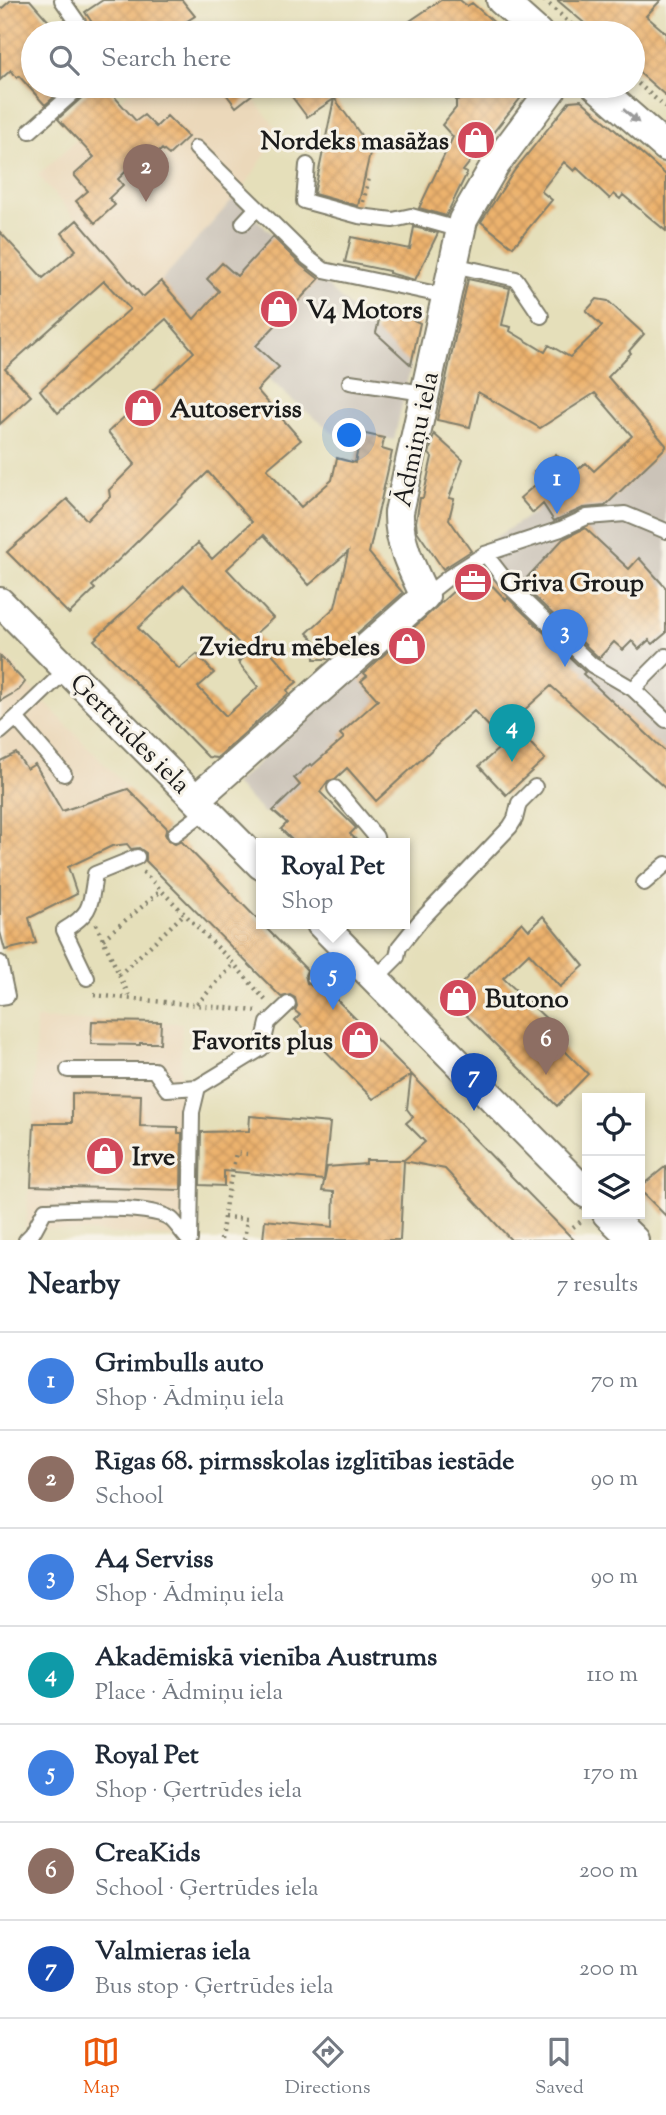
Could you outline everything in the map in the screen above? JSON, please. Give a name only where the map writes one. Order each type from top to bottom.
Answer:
[{"type":"street","points":[[501,0],[525,21]]},
{"type":"street","name":"Ādmiņu iela","points":[[425,596],[398,528],[399,512],[463,220],[495,164],[545,98]]},
{"type":"street","points":[[610,98],[666,147]]},
{"type":"street","points":[[201,804],[425,596]]},
{"type":"street","name":"Ģertrūdes iela","points":[[0,602],[256,860]]},
{"type":"street","points":[[326,929],[582,1189]]},
{"type":"street","points":[[606,1219],[610,1240]]},
{"type":"street","points":[[611,1219],[634,1240]]},
{"type":"lane","points":[[62,0],[77,21]]},
{"type":"lane","points":[[30,131],[67,98]]},
{"type":"lane","points":[[196,148],[308,258],[324,270],[446,296]]},
{"type":"lane","points":[[307,164],[304,201],[359,216],[393,220],[411,216],[461,230]]},
{"type":"lane","points":[[243,223],[257,208]]},
{"type":"lane","points":[[453,265],[516,279],[541,316]]},
{"type":"lane","points":[[350,382],[424,393]]},
{"type":"lane","points":[[425,596],[485,554],[561,530],[587,517],[625,514],[666,531]]},
{"type":"lane","points":[[485,554],[513,590],[592,666],[633,689],[666,720]]},
{"type":"lane","points":[[633,689],[666,656]]},
{"type":"lane","points":[[0,732],[67,668]]},
{"type":"lane","points":[[16,718],[64,774]]},
{"type":"lane","points":[[376,978],[397,957],[399,947],[420,921],[510,827],[520,803],[535,787]]},
{"type":"lane","points":[[335,788],[376,838]]},
{"type":"lane","points":[[174,834],[185,828],[201,804]]},
{"type":"lane","points":[[87,978],[64,930],[80,920],[89,909],[95,874],[133,858]]},
{"type":"lane","points":[[644,883],[666,864]]},
{"type":"lane","points":[[314,977],[344,947]]},
{"type":"lane","points":[[0,963],[7,996],[0,997]]},
{"type":"lane","points":[[68,1070],[154,1070],[167,1089],[198,1087],[262,1048],[268,1023],[281,1010]]},
{"type":"lane","points":[[189,1240],[192,1112],[198,1087]]},
{"type":"lane","points":[[26,1240],[46,1210],[84,1208],[150,1211],[170,1218],[189,1240]]},
{"type":"path","points":[[544,0],[568,21]]},
{"type":"path","points":[[645,90],[666,108]]},
{"type":"path","points":[[359,216],[369,178],[364,177]]},
{"type":"path","points":[[133,858],[281,1010]]},
{"type":"path","points":[[103,939],[162,890]]},
{"type":"path","points":[[89,909],[130,999]]},
{"type":"path","points":[[119,975],[185,913]]},
{"type":"path","points":[[196,1005],[234,964]]},
{"type":"path","points":[[93,995],[281,1010]]},
{"type":"path","points":[[221,1240],[236,1153],[247,1154]]},
{"type":"path","points":[[224,1217],[247,1219],[244,1240]]},
{"type":"shaded area","points":[[122,98],[253,98],[279,132],[247,183],[143,298],[38,175]]},
{"type":"shaded area","points":[[234,198],[411,365],[394,440],[361,433],[343,440],[293,401],[236,347],[227,357],[161,281]]},
{"type":"shaded area","points":[[666,432],[666,789],[493,631],[286,824],[275,812],[264,813],[234,784],[457,589],[444,571],[533,513],[555,494],[658,435],[661,438]]},
{"type":"shaded area","points":[[0,651],[19,670],[17,673],[25,682],[152,813],[0,867]]},
{"type":"shaded area","points":[[36,1019],[182,1023],[177,1190],[183,1198],[182,1238],[26,1228],[31,1186]]},
{"type":"building","points":[[11,0],[30,0],[48,21],[21,21],[21,78],[19,76],[17,78],[11,70],[0,80],[0,10]]},
{"type":"building","points":[[103,0],[182,0],[195,16],[187,21],[91,21],[85,12]]},
{"type":"building","points":[[441,0],[460,0],[467,6],[472,3],[492,21],[410,21]]},
{"type":"building","points":[[557,0],[661,0],[646,16],[666,33],[666,96],[645,78],[645,21],[582,21]]},
{"type":"building","points":[[39,98],[53,98],[45,105]]},
{"type":"building","points":[[81,98],[116,98],[136,121],[144,115],[156,127],[167,116],[188,137],[169,155],[162,149],[149,162],[143,155],[118,179],[123,185],[109,198],[115,205],[95,223],[76,201],[88,191],[74,175],[94,157],[58,119]]},
{"type":"building","points":[[229,98],[248,98],[236,107]]},
{"type":"building","points":[[293,98],[337,98],[371,149],[358,206],[314,194],[334,99],[307,117]]},
{"type":"building","points":[[521,98],[463,171],[467,173],[446,216],[419,208],[453,137],[442,125],[456,108],[456,100]]},
{"type":"building","points":[[581,100],[666,175],[666,231],[623,195],[620,199],[614,194],[610,199],[577,168],[574,171],[564,162],[541,191],[552,200],[513,247],[481,222],[514,171],[570,101]]},
{"type":"building","points":[[77,220],[143,297],[161,281],[194,319],[219,291],[207,279],[222,263],[237,276],[273,237],[319,279],[256,346],[279,367],[257,390],[301,440],[267,469],[301,507],[332,480],[337,458],[355,463],[361,433],[384,438],[382,449],[392,452],[369,553],[403,593],[328,659],[314,659],[315,641],[307,633],[335,607],[348,552],[309,585],[264,535],[227,569],[273,618],[255,634],[297,682],[287,690],[289,693],[217,758],[208,757],[94,640],[198,543],[212,559],[252,522],[208,472],[92,586],[95,589],[69,614],[7,552],[67,499],[87,520],[110,497],[109,490],[135,464],[108,432],[194,352],[166,319],[58,413],[40,390],[130,309],[104,281],[5,369],[31,396],[0,424],[0,232],[43,278],[76,250],[62,233]],"holes":[[[184,585],[249,654],[238,662],[258,687],[226,716],[198,687],[214,673],[197,654],[179,669],[138,628]]]},
{"type":"building","points":[[414,227],[438,233],[415,280],[389,271],[345,262],[351,237],[410,249]]},
{"type":"building","points":[[468,279],[510,288],[502,325],[511,327],[510,331],[545,352],[549,345],[570,357],[602,326],[586,311],[597,299],[608,301],[644,334],[629,351],[631,353],[608,377],[666,447],[605,506],[583,508],[554,521],[543,504],[533,513],[520,498],[542,479],[534,471],[556,454],[572,474],[586,463],[594,471],[632,436],[595,393],[540,428],[478,392],[470,427],[437,420]]},
{"type":"building","points":[[381,311],[420,323],[411,365],[376,333]]},
{"type":"building","points":[[434,434],[463,460],[449,498],[454,499],[449,519],[471,551],[443,569],[417,531],[416,522],[432,457],[429,454]]},
{"type":"building","points":[[585,528],[629,569],[639,558],[666,588],[666,633],[653,644],[649,640],[639,649],[632,641],[623,650],[614,642],[599,658],[521,584],[563,539]]},
{"type":"building","points":[[468,576],[486,579],[585,672],[583,674],[666,752],[666,789],[551,686],[511,722],[545,759],[506,795],[479,766],[505,743],[474,711],[376,801],[347,768],[335,779],[328,781],[320,792],[356,828],[350,834],[354,838],[290,838],[281,829],[287,823],[273,811],[300,785],[294,778],[344,738],[340,734],[378,700],[361,681],[367,676],[364,673],[457,588],[454,585]]},
{"type":"building","points":[[0,656],[25,682],[19,690],[0,701]]},
{"type":"building","points":[[16,753],[27,769],[35,764],[62,811],[128,789],[167,828],[165,834],[168,840],[175,844],[181,841],[256,918],[256,929],[267,929],[307,970],[307,983],[312,986],[321,984],[412,1075],[574,1240],[511,1240],[445,1169],[404,1161],[400,1240],[263,1240],[265,1220],[333,1227],[334,1192],[322,1191],[327,1167],[366,1164],[366,1160],[404,1160],[425,1142],[406,1123],[413,1117],[407,1109],[411,1075],[373,1099],[295,1020],[300,1015],[295,1011],[295,998],[290,995],[281,997],[146,861],[146,853],[139,848],[131,849],[127,844],[112,846],[68,867],[77,894],[29,918],[36,943],[5,950],[0,932],[0,761]]},
{"type":"building","points":[[543,916],[584,966],[560,987],[529,953],[503,978],[553,1025],[545,1031],[588,1074],[557,1106],[448,997],[522,922],[529,930]]},
{"type":"building","points":[[92,1021],[161,1022],[160,1043],[91,1044]]},
{"type":"building","name":"Irve","points":[[72,1093],[141,1095],[140,1126],[178,1127],[178,1133],[182,1133],[181,1190],[31,1186],[34,1123],[72,1123]]},
{"type":"building","points":[[250,1116],[330,1123],[324,1180],[224,1171],[224,1186],[200,1185],[201,1132],[249,1131]]},
{"type":"building","points":[[666,1166],[666,1216],[645,1195],[645,1183]]},
{"type":"place","name":"Nordeks masāžas","points":[[476,140]]},
{"type":"place","name":"Rīgas 68. pirmsskolas izglītības iestāde","points":[[146,202]]},
{"type":"place","name":"V4 Motors","points":[[279,309]]},
{"type":"place","name":"Autoserviss","points":[[143,408]]},
{"type":"place","name":"Grimbulls auto","points":[[557,514]]},
{"type":"place","name":"Griva Group","points":[[473,582]]},
{"type":"place","name":"Zviedru mēbeles","points":[[407,646]]},
{"type":"place","name":"A4 Serviss","points":[[565,667]]},
{"type":"place","name":"Akadēmiskā vienība Austrums","points":[[512,762]]},
{"type":"place","name":"Butono","points":[[458,998]]},
{"type":"place","name":"Royal Pet","points":[[333,1010]]},
{"type":"place","name":"Favorīts plus","points":[[360,1040]]},
{"type":"place","name":"CreaKids","points":[[546,1075]]},
{"type":"place","name":"Valmieras iela","points":[[474,1111]]},
{"type":"place","name":"Irve","points":[[105,1156]]}]
